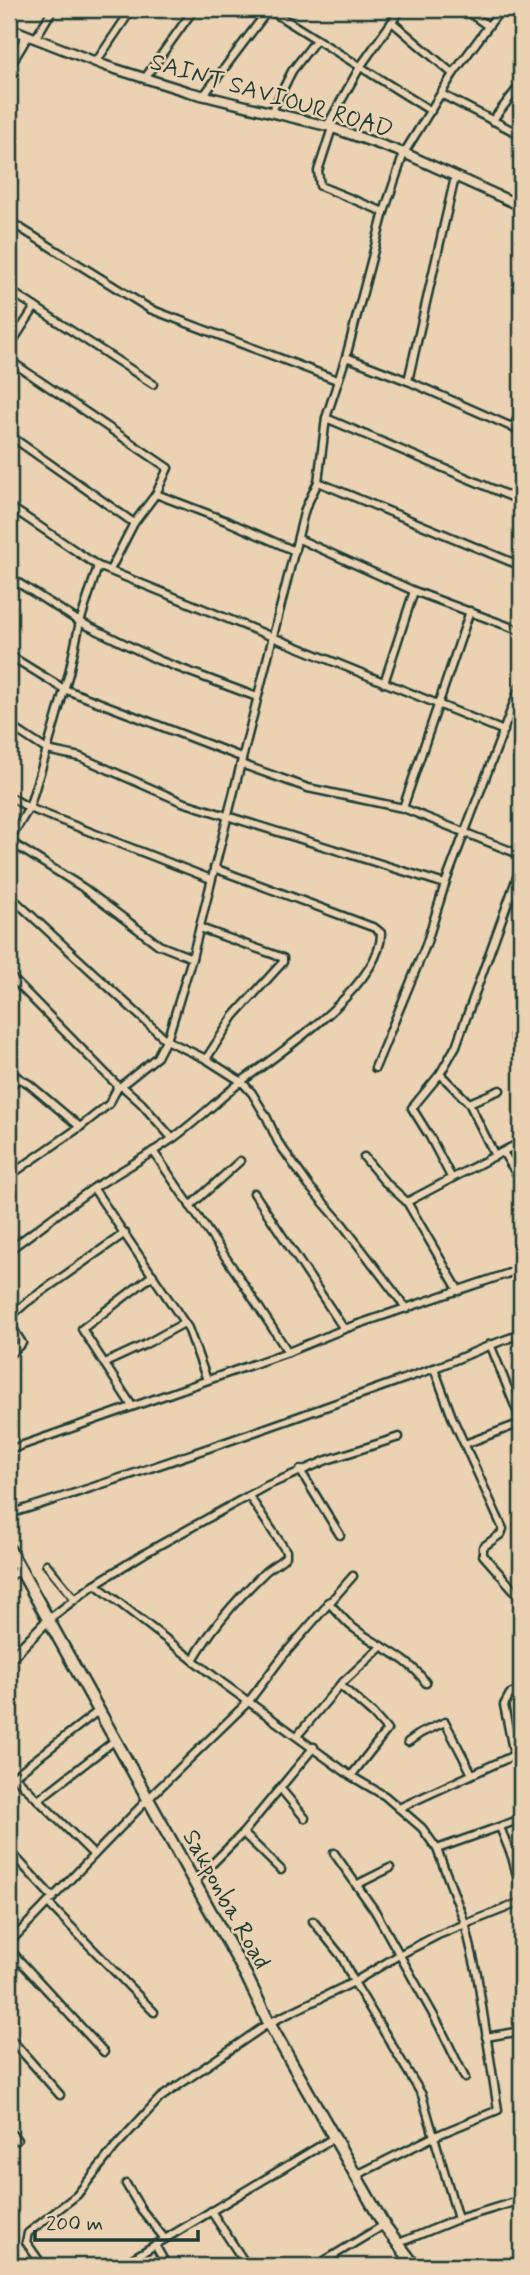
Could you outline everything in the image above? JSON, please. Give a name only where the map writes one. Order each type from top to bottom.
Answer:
[{"type":"main road","name":"Sakponba Road","points":[[9,1549],[384,2225],[415,2266]]},
{"type":"street","points":[[9,66],[53,9]]},
{"type":"street","points":[[96,62],[132,9]]},
{"type":"street","points":[[145,78],[194,9]]},
{"type":"street","points":[[204,95],[268,9],[431,111]]},
{"type":"street","points":[[384,212],[320,186],[318,171],[329,127],[360,66],[400,11],[390,9]]},
{"type":"street","points":[[464,9],[488,26]]},
{"type":"street","points":[[9,1176],[80,1128],[109,1104],[119,1087],[157,1057],[166,1040],[200,928],[305,509],[318,482],[326,418],[346,357],[384,212],[404,153],[453,74],[501,9]]},
{"type":"street","points":[[392,22],[453,74]]},
{"type":"street","name":"SAINT SAVIOUR ROAD","points":[[9,28],[145,78],[329,127],[404,153],[521,206]]},
{"type":"street","points":[[272,111],[292,71],[316,40]]},
{"type":"street","points":[[492,121],[521,84]]},
{"type":"street","points":[[441,94],[521,135]]},
{"type":"street","points":[[408,381],[454,177]]},
{"type":"street","points":[[9,220],[150,309],[337,380]]},
{"type":"street","points":[[9,289],[153,384]]},
{"type":"street","points":[[9,347],[35,307]]},
{"type":"street","points":[[346,357],[521,431]]},
{"type":"street","points":[[9,360],[168,468],[156,494],[134,523],[110,570]]},
{"type":"street","points":[[513,428],[521,411]]},
{"type":"street","points":[[326,418],[521,502]]},
{"type":"street","points":[[9,435],[134,523]]},
{"type":"street","points":[[318,482],[521,566]]},
{"type":"street","points":[[156,494],[295,551]]},
{"type":"street","points":[[9,506],[98,566],[504,731]]},
{"type":"street","points":[[299,539],[414,591],[521,631]]},
{"type":"street","points":[[98,566],[29,808],[9,841],[82,887],[159,945],[192,958]]},
{"type":"street","points":[[9,579],[80,622],[158,660],[257,697]]},
{"type":"street","points":[[384,683],[414,591]]},
{"type":"street","points":[[403,808],[470,611]]},
{"type":"street","points":[[9,655],[64,689],[308,788],[403,808],[521,855]]},
{"type":"street","points":[[375,1068],[426,944],[445,884],[521,684]]},
{"type":"street","points":[[9,725],[47,750],[80,757],[182,802],[445,884]]},
{"type":"street","points":[[9,796],[29,808],[211,879]]},
{"type":"street","points":[[451,1177],[412,1108],[440,1074],[456,1046],[521,866]]},
{"type":"street","points":[[9,1250],[94,1189],[172,1139],[242,1082],[283,1054],[351,991],[367,971],[381,940],[381,933],[214,868]]},
{"type":"street","points":[[9,895],[166,1040],[206,1059],[242,1082],[252,1093],[278,1142],[309,1186],[407,1309]]},
{"type":"street","points":[[200,928],[283,958],[284,962],[234,1016],[206,1059]]},
{"type":"street","points":[[9,975],[172,1139]]},
{"type":"street","points":[[521,1020],[514,1035],[521,1054]]},
{"type":"street","points":[[10,1073],[29,1084],[80,1128]]},
{"type":"street","points":[[10,1073],[10,1085]]},
{"type":"street","points":[[440,1074],[469,1103],[495,1156]]},
{"type":"street","points":[[10,1085],[19,1079]]},
{"type":"street","points":[[469,1103],[500,1090]]},
{"type":"street","points":[[407,1202],[521,1142]]},
{"type":"street","points":[[153,1151],[288,1352]]},
{"type":"street","points":[[503,1152],[521,1181]]},
{"type":"street","points":[[364,1157],[384,1181],[407,1202],[459,1291]]},
{"type":"street","points":[[190,1206],[240,1161]]},
{"type":"street","points":[[94,1189],[184,1323],[207,1380]]},
{"type":"street","points":[[254,1193],[344,1329]]},
{"type":"street","points":[[9,1355],[22,1343],[10,1324],[10,1317],[125,1233]]},
{"type":"street","points":[[9,1450],[288,1352],[344,1329],[521,1269]]},
{"type":"street","points":[[132,1406],[82,1329],[153,1275]]},
{"type":"street","points":[[105,1363],[184,1323]]},
{"type":"street","points":[[9,1514],[115,1481],[434,1368],[490,1343],[521,1334]]},
{"type":"street","points":[[465,1444],[521,1422],[490,1343]]},
{"type":"street","points":[[434,1368],[503,1528],[501,1534],[483,1547],[482,1551],[521,1598]]},
{"type":"street","points":[[9,1660],[49,1619],[95,1584],[145,1553],[300,1470],[399,1437]]},
{"type":"street","points":[[300,1470],[340,1535]]},
{"type":"street","points":[[193,1660],[203,1642],[237,1600],[267,1569],[286,1556],[286,1551],[249,1496]]},
{"type":"street","points":[[46,1564],[75,1599]]},
{"type":"street","points":[[9,1577],[20,1569]]},
{"type":"street","points":[[9,1943],[148,1799],[249,1702],[282,1656],[354,1576]]},
{"type":"street","points":[[95,1584],[249,1702],[351,1776],[385,1796],[422,1828],[437,1849],[465,1923],[477,1974],[498,2110],[435,2136],[357,2175]]},
{"type":"street","points":[[328,1602],[351,1626],[419,1672],[426,1683]]},
{"type":"street","points":[[297,1736],[340,1685],[382,1646]]},
{"type":"street","points":[[340,1685],[387,1730],[351,1776]]},
{"type":"street","points":[[400,1808],[518,1753],[504,1705],[510,1694],[521,1689]]},
{"type":"street","points":[[94,1855],[38,1800],[11,1778],[98,1711]]},
{"type":"street","points":[[408,1742],[445,1722],[472,1774]]},
{"type":"street","points":[[38,1800],[114,1741]]},
{"type":"street","points":[[194,1882],[243,1833],[314,1747]]},
{"type":"street","points":[[281,1789],[305,1818]]},
{"type":"street","points":[[437,1849],[521,1819]]},
{"type":"street","points":[[500,1827],[521,1890]]},
{"type":"street","points":[[243,1833],[281,1870]]},
{"type":"street","points":[[9,1850],[50,1901],[154,2012]]},
{"type":"street","points":[[334,1853],[375,1911],[439,2025],[465,2078]]},
{"type":"street","points":[[356,1885],[390,1868]]},
{"type":"street","points":[[43,2266],[26,2242],[28,2233],[77,2195],[115,2147],[160,2098],[270,2022],[354,1982],[399,1955],[465,1923],[521,1902]]},
{"type":"street","points":[[313,1921],[341,1956],[422,2095],[458,2219]]},
{"type":"street","points":[[9,1950],[104,2052]]},
{"type":"street","points":[[486,2037],[521,2031]]},
{"type":"street","points":[[9,2037],[60,2095]]},
{"type":"street","points":[[9,2130],[16,2140]]},
{"type":"street","points":[[120,2266],[335,2137]]},
{"type":"street","points":[[125,2184],[165,2239]]},
{"type":"street","points":[[399,2243],[458,2219],[521,2200]]},
{"type":"street","points":[[211,2211],[247,2266]]},
{"type":"street","points":[[316,2266],[384,2225]]},
{"type":"street","points":[[155,2245],[167,2266]]}]
